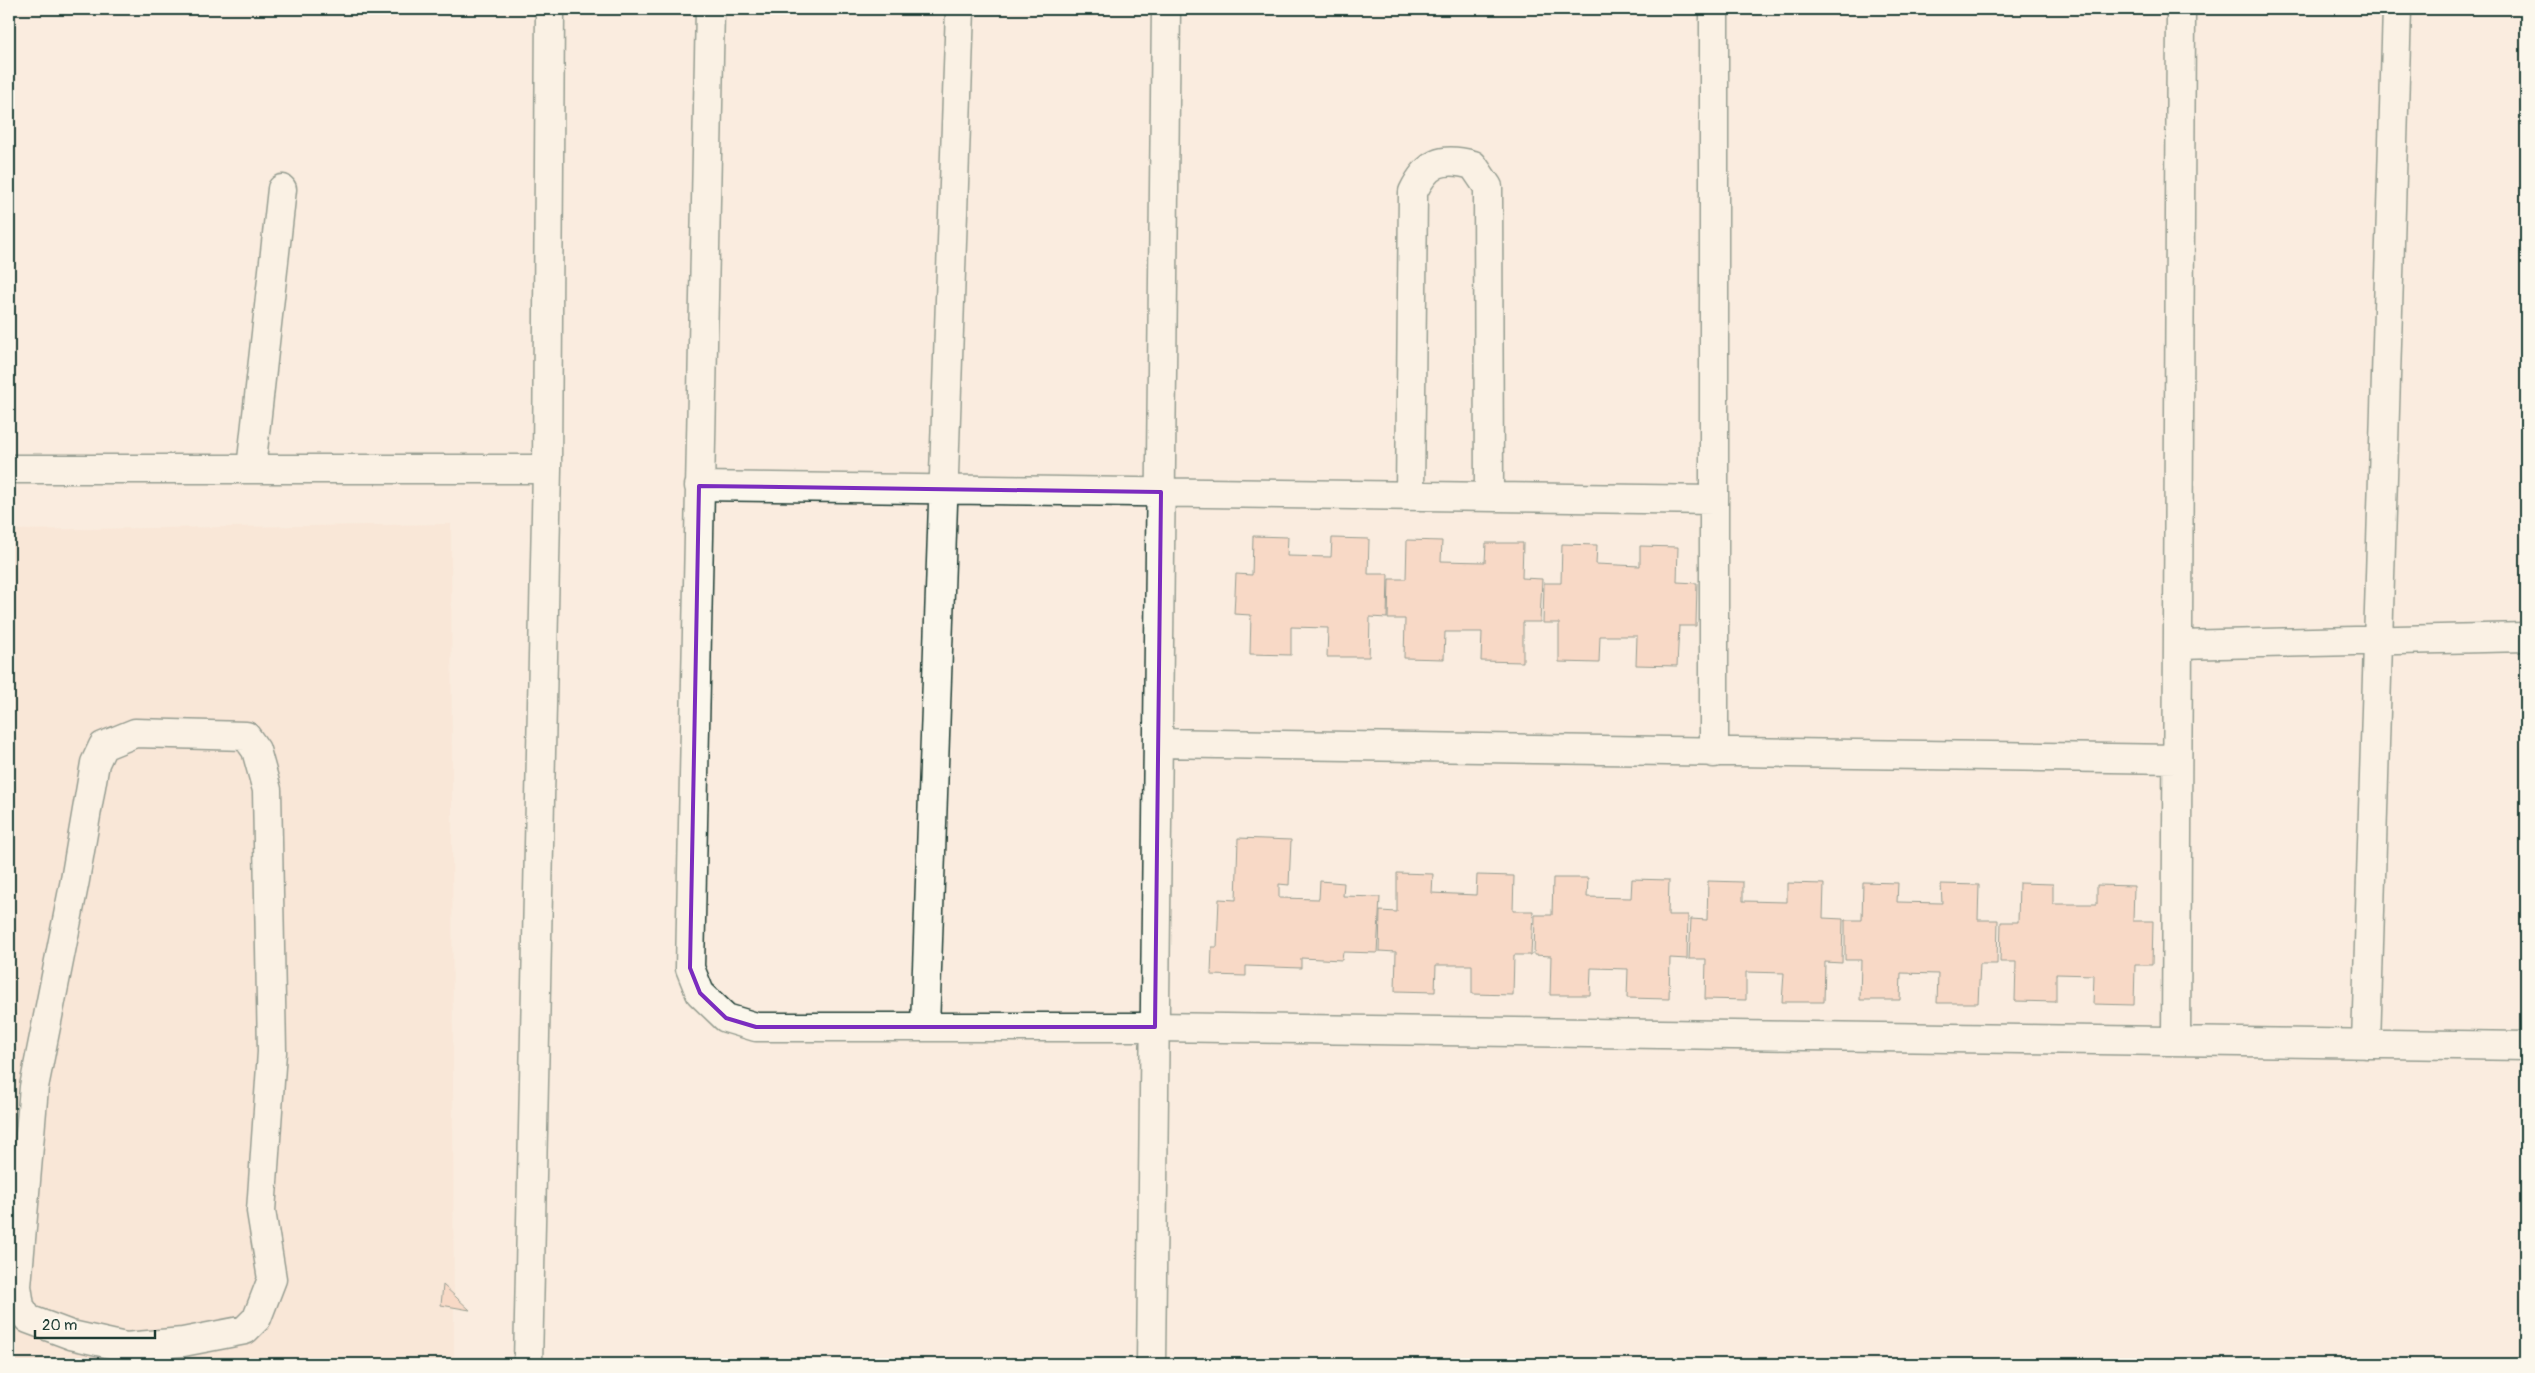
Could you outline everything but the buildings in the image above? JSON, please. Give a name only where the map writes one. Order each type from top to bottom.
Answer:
[{"type":"street","points":[[528,1364],[547,469],[550,9]]},
{"type":"street","points":[[710,9],[690,968],[700,993],[726,1018],[756,1027],[1155,1027],[2526,1046]]},
{"type":"street","points":[[925,1027],[960,9]]},
{"type":"street","points":[[1151,1364],[1166,9]]},
{"type":"street","points":[[1714,9],[1714,753]]},
{"type":"street","points":[[2176,1041],[2181,9]]},
{"type":"street","points":[[2366,1044],[2397,9]]},
{"type":"street","points":[[1410,496],[1413,192],[1422,174],[1435,164],[1457,160],[1473,165],[1488,188],[1489,497]]},
{"type":"street","points":[[251,469],[282,189]]},
{"type":"street","points":[[9,469],[547,469]]},
{"type":"street","points":[[699,486],[1714,500]]},
{"type":"street","points":[[2178,644],[2526,637]]},
{"type":"street","points":[[135,733],[246,736],[256,750],[267,790],[272,1052],[261,1211],[272,1279],[258,1318],[245,1330],[124,1356],[28,1319],[20,1306],[17,1286],[34,1087],[75,880],[95,763],[103,746],[135,733]]},
{"type":"street","points":[[1158,743],[2177,759]]},
{"type":"highlighted area","points":[[699,486],[1161,492],[1155,1027],[756,1027],[726,1018],[700,993],[690,968]]},
{"type":"shaded area","points":[[451,524],[454,1364],[9,1364],[9,530]]}]
